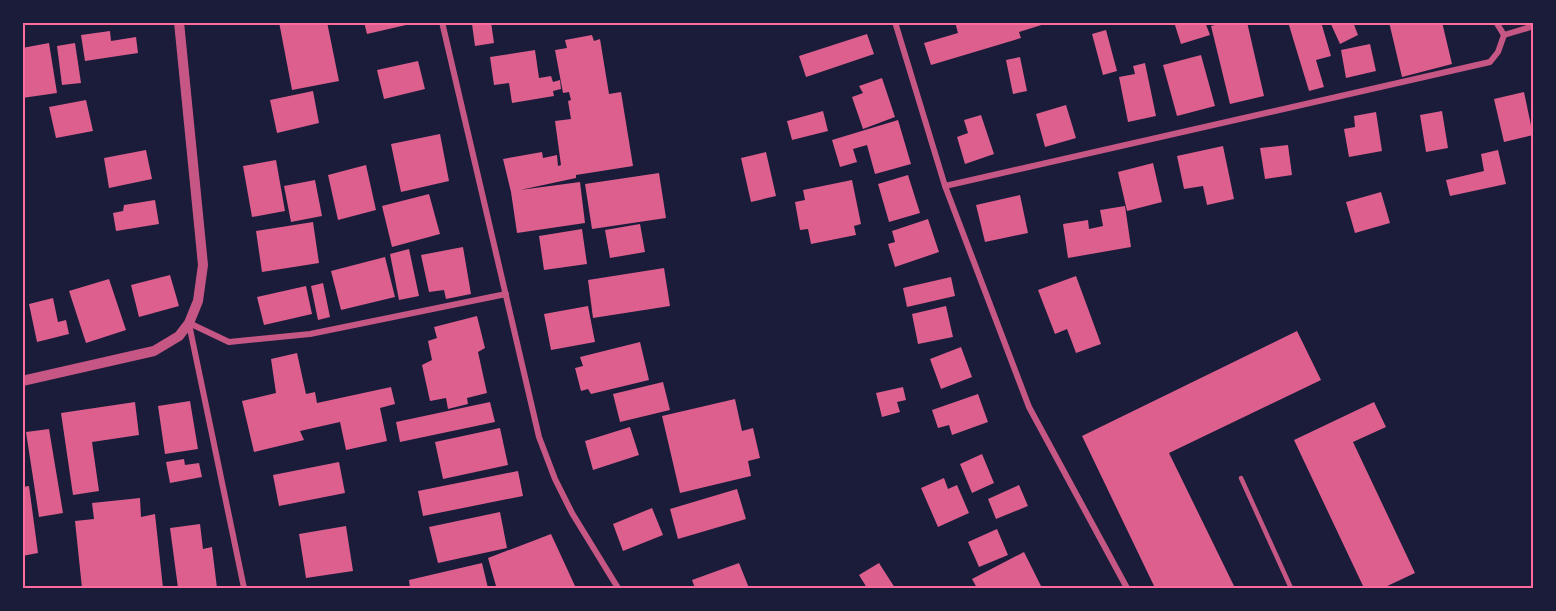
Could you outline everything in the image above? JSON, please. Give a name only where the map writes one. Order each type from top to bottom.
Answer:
[{"type":"street","points":[[22,381],[154,351],[178,336],[189,323],[198,302],[203,265],[178,22]]},
{"type":"street","points":[[442,22],[539,437],[555,479],[572,513],[618,588]]},
{"type":"street","points":[[895,22],[945,186],[1029,407],[1127,588]]},
{"type":"street","points":[[1496,22],[1504,35]]},
{"type":"street","points":[[945,186],[1490,62],[1498,52],[1504,35],[1533,24]]},
{"type":"street","points":[[189,323],[229,342],[309,334],[506,294]]},
{"type":"street","points":[[189,323],[244,588]]},
{"type":"lane","points":[[1241,478],[1291,588]]},
{"type":"building","points":[[279,22],[327,22],[339,81],[292,90]]},
{"type":"building","points":[[364,22],[406,22],[406,25],[367,34]]},
{"type":"building","points":[[491,22],[494,43],[475,46],[472,24]]},
{"type":"building","points":[[955,22],[1048,23],[1019,32],[1021,38],[931,65],[924,43],[958,33]]},
{"type":"building","points":[[1174,22],[1205,22],[1210,35],[1181,44]]},
{"type":"building","points":[[1227,22],[1247,22],[1264,96],[1230,104],[1211,26]]},
{"type":"building","points":[[1288,22],[1321,22],[1331,56],[1316,60],[1324,87],[1309,91]]},
{"type":"building","points":[[1330,22],[1353,22],[1358,35],[1340,44]]},
{"type":"building","points":[[1389,22],[1415,22],[1416,25],[1442,22],[1452,64],[1402,77]]},
{"type":"building","points":[[1106,30],[1117,71],[1103,75],[1092,34]]},
{"type":"building","points":[[110,31],[111,41],[136,37],[138,53],[85,61],[81,35]]},
{"type":"building","points":[[867,34],[874,54],[806,77],[799,56]]},
{"type":"building","points":[[592,35],[594,41],[600,39],[609,94],[621,92],[633,166],[576,175],[576,178],[520,190],[580,182],[585,223],[517,233],[503,159],[542,152],[543,158],[557,155],[558,166],[561,165],[555,121],[571,119],[568,101],[571,100],[569,92],[563,93],[555,50],[567,48],[565,40]]},
{"type":"building","points":[[49,43],[57,93],[22,98],[22,48]]},
{"type":"building","points":[[75,43],[81,83],[62,85],[57,46]]},
{"type":"building","points":[[1370,44],[1376,71],[1346,78],[1341,50]]},
{"type":"building","points":[[535,50],[539,78],[551,76],[553,82],[560,80],[561,89],[553,91],[554,96],[512,103],[509,83],[494,85],[490,57]]},
{"type":"building","points":[[1201,55],[1215,106],[1177,116],[1163,65]]},
{"type":"building","points":[[1020,57],[1027,91],[1013,94],[1006,60]]},
{"type":"building","points":[[418,61],[425,89],[384,99],[377,70]]},
{"type":"building","points":[[1145,63],[1156,116],[1128,122],[1119,77],[1135,74],[1133,66]]},
{"type":"building","points":[[882,78],[895,117],[863,129],[852,97],[863,93],[859,86]]},
{"type":"building","points":[[313,91],[319,123],[277,133],[270,100]]},
{"type":"building","points":[[1524,92],[1533,135],[1504,142],[1494,99]]},
{"type":"building","points":[[86,100],[93,131],[56,138],[49,107]]},
{"type":"building","points":[[1066,105],[1076,138],[1045,147],[1036,114]]},
{"type":"building","points":[[823,111],[828,131],[792,140],[787,121]]},
{"type":"building","points":[[1442,111],[1448,148],[1426,152],[1420,115]]},
{"type":"building","points":[[1376,112],[1382,151],[1349,157],[1344,129],[1355,127],[1354,116]]},
{"type":"building","points":[[981,115],[994,154],[965,164],[957,137],[968,133],[964,120]]},
{"type":"building","points":[[898,120],[911,164],[875,174],[867,145],[853,149],[857,162],[840,167],[832,140]]},
{"type":"building","points":[[440,134],[449,181],[401,192],[391,144]]},
{"type":"building","points":[[1288,145],[1292,175],[1265,179],[1260,148]]},
{"type":"building","points":[[1223,146],[1234,199],[1207,205],[1203,186],[1184,189],[1177,156]]},
{"type":"building","points":[[146,150],[152,179],[109,188],[104,158]]},
{"type":"building","points":[[1498,150],[1506,184],[1450,196],[1446,180],[1484,171],[1481,154]]},
{"type":"building","points":[[766,152],[776,196],[751,202],[741,158]]},
{"type":"building","points":[[276,160],[285,211],[252,217],[243,166]]},
{"type":"building","points":[[1153,163],[1162,202],[1127,211],[1118,172]]},
{"type":"building","points":[[366,165],[376,210],[338,220],[328,175]]},
{"type":"building","points":[[659,173],[666,218],[592,229],[585,184]]},
{"type":"building","points":[[908,175],[920,213],[889,222],[878,184]]},
{"type":"building","points":[[315,180],[322,216],[291,222],[284,186]]},
{"type":"building","points":[[852,180],[861,224],[854,226],[856,235],[811,244],[808,229],[800,230],[795,202],[805,200],[803,190]]},
{"type":"building","points":[[1381,192],[1390,223],[1355,233],[1346,202]]},
{"type":"building","points":[[429,194],[440,234],[392,247],[382,206]]},
{"type":"building","points":[[1020,195],[1028,233],[985,242],[976,205]]},
{"type":"building","points":[[155,200],[159,224],[116,231],[113,213],[123,211],[124,205]]},
{"type":"building","points":[[1125,206],[1131,247],[1068,258],[1063,224],[1088,220],[1089,229],[1103,226],[1100,210]]},
{"type":"building","points":[[928,219],[939,252],[895,267],[888,244],[895,242],[892,231]]},
{"type":"building","points":[[313,222],[319,263],[262,272],[256,231]]},
{"type":"building","points":[[640,224],[645,252],[610,258],[605,230]]},
{"type":"building","points":[[582,229],[587,264],[544,270],[539,236]]},
{"type":"building","points":[[463,247],[471,294],[446,299],[444,290],[429,292],[421,255]]},
{"type":"building","points":[[409,249],[419,296],[399,300],[390,254]]},
{"type":"building","points":[[385,257],[395,297],[341,310],[331,271]]},
{"type":"building","points":[[664,268],[670,306],[593,318],[588,280]]},
{"type":"building","points":[[170,275],[179,306],[139,317],[131,285]]},
{"type":"building","points":[[1076,276],[1101,344],[1076,353],[1067,329],[1055,334],[1038,290]]},
{"type":"building","points":[[951,277],[955,296],[907,307],[903,288]]},
{"type":"building","points":[[109,279],[126,330],[86,343],[69,291]]},
{"type":"building","points":[[323,283],[330,317],[318,320],[311,286]]},
{"type":"building","points":[[306,286],[312,314],[264,325],[257,297]]},
{"type":"building","points":[[53,298],[58,322],[66,320],[69,334],[37,342],[29,304]]},
{"type":"building","points":[[588,306],[595,342],[551,350],[544,314]]},
{"type":"building","points":[[946,306],[953,337],[918,344],[912,314]]},
{"type":"building","points":[[477,316],[485,348],[478,352],[487,393],[467,398],[468,404],[448,409],[446,398],[430,401],[422,365],[432,360],[428,341],[437,338],[434,327]]},
{"type":"building","points":[[1297,331],[1321,380],[1169,453],[1235,588],[1155,588],[1082,436]]},
{"type":"building","points":[[640,342],[649,380],[591,394],[588,389],[581,391],[575,368],[583,366],[580,357]]},
{"type":"building","points":[[961,347],[972,377],[941,389],[930,359]]},
{"type":"building","points":[[297,353],[306,394],[315,392],[317,403],[391,387],[395,404],[380,408],[387,441],[346,450],[340,422],[300,431],[304,440],[254,452],[242,401],[276,393],[271,359]]},
{"type":"building","points":[[663,382],[670,410],[620,422],[613,394]]},
{"type":"building","points":[[903,387],[906,400],[897,402],[900,412],[882,417],[876,393]]},
{"type":"building","points":[[978,394],[988,422],[952,435],[949,425],[938,428],[932,410]]},
{"type":"building","points":[[735,399],[742,431],[753,428],[760,458],[748,461],[751,476],[680,493],[662,416]]},
{"type":"building","points":[[190,401],[198,449],[165,454],[158,406]]},
{"type":"building","points":[[135,402],[139,435],[92,442],[99,491],[73,495],[61,413]]},
{"type":"building","points":[[490,402],[495,422],[400,442],[396,422]]},
{"type":"building","points":[[1374,402],[1386,427],[1353,442],[1415,573],[1383,588],[1364,588],[1294,440]]},
{"type":"building","points":[[630,427],[639,455],[593,470],[585,441]]},
{"type":"building","points":[[500,428],[508,465],[443,479],[435,442]]},
{"type":"building","points":[[49,429],[63,513],[39,517],[26,432]]},
{"type":"building","points":[[982,454],[994,483],[972,493],[960,464]]},
{"type":"building","points":[[184,459],[185,465],[199,463],[202,477],[170,483],[166,462]]},
{"type":"building","points":[[339,462],[345,493],[279,506],[273,475]]},
{"type":"building","points":[[518,471],[523,496],[423,516],[418,491]]},
{"type":"building","points":[[944,478],[948,489],[957,485],[969,513],[938,527],[921,488]]},
{"type":"building","points":[[1019,485],[1028,506],[996,519],[988,499]]},
{"type":"building","points":[[29,486],[38,553],[22,556],[22,487]]},
{"type":"building","points":[[737,489],[746,519],[678,539],[670,509]]},
{"type":"building","points":[[140,498],[141,517],[155,514],[163,588],[82,588],[75,521],[94,519],[92,503]]},
{"type":"building","points":[[652,508],[663,535],[623,551],[613,524]]},
{"type":"building","points":[[500,512],[507,548],[438,563],[429,527]]},
{"type":"building","points":[[200,524],[203,549],[212,547],[217,588],[178,588],[170,528]]},
{"type":"building","points":[[346,526],[353,571],[306,578],[299,534]]},
{"type":"building","points":[[997,529],[1008,555],[979,567],[968,542]]},
{"type":"building","points":[[551,534],[575,586],[568,588],[499,588],[496,586],[488,558]]},
{"type":"building","points":[[1024,552],[1042,588],[977,588],[972,579]]},
{"type":"building","points":[[482,563],[488,588],[410,588],[409,580]]},
{"type":"building","points":[[739,563],[749,588],[695,588],[692,580]]},
{"type":"building","points":[[879,563],[895,588],[867,588],[859,575]]}]
